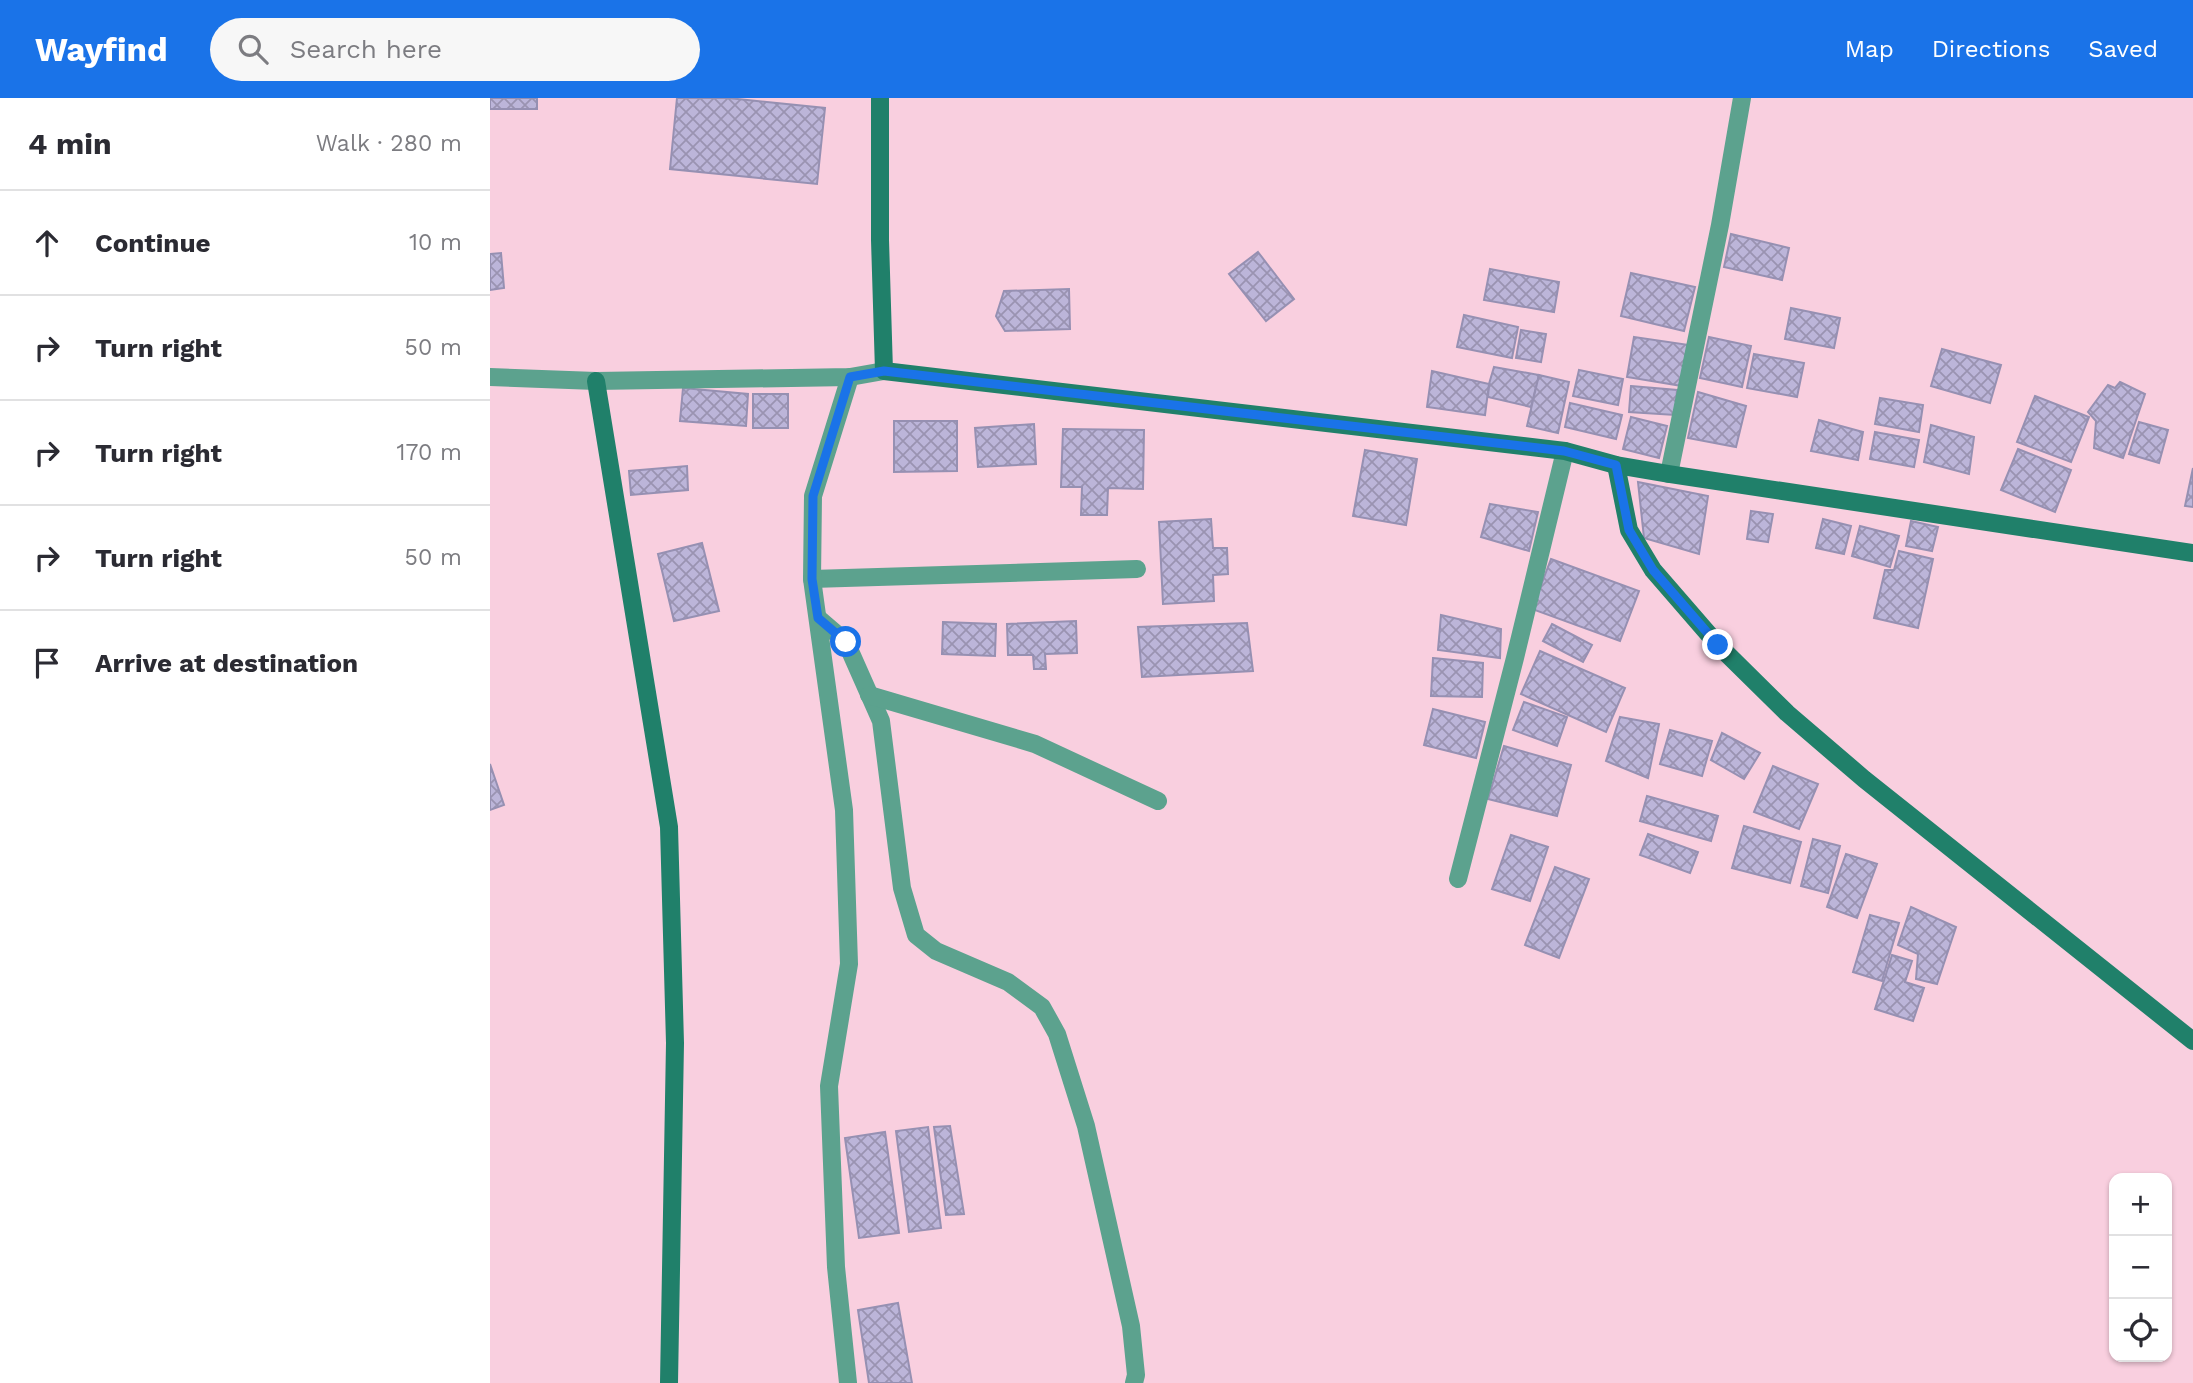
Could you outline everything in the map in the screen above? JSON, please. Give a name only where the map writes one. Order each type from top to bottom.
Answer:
[{"type":"street","points":[[880,98],[884,371]]},
{"type":"street","points":[[1669,474],[1720,225],[1742,98]]},
{"type":"street","points":[[490,377],[596,381],[850,377],[884,371],[1564,451],[1616,465],[1669,474],[2193,553]]},
{"type":"street","points":[[848,1383],[836,1267],[829,1086],[849,964],[844,810],[812,579],[813,496],[850,377]]},
{"type":"street","points":[[596,381],[669,827],[675,1043],[669,1383]]},
{"type":"street","points":[[1458,879],[1515,658],[1564,451]]},
{"type":"street","points":[[1616,465],[1629,530],[1653,570],[1718,645],[1787,713],[1864,779],[2193,1041]]},
{"type":"street","points":[[812,579],[1137,569]]},
{"type":"street","points":[[818,618],[846,642],[881,721],[902,888],[916,935],[936,951],[1008,982],[1042,1007],[1057,1034],[1086,1126],[1131,1326],[1136,1375],[1134,1383]]},
{"type":"street","points":[[869,695],[1035,744],[1158,801]]},
{"type":"building","points":[[490,98],[537,98],[537,109],[490,109]]},
{"type":"building","points":[[677,98],[728,98],[825,108],[817,184],[670,169]]},
{"type":"building","points":[[1731,234],[1789,248],[1782,280],[1724,267]]},
{"type":"building","points":[[1258,252],[1294,299],[1266,321],[1229,274]]},
{"type":"building","points":[[501,253],[504,288],[490,290],[490,254]]},
{"type":"building","points":[[1490,269],[1559,282],[1554,312],[1484,300]]},
{"type":"building","points":[[1631,273],[1695,287],[1684,331],[1621,316]]},
{"type":"building","points":[[1069,289],[1070,329],[1005,331],[996,316],[1004,291]]},
{"type":"building","points":[[1791,308],[1840,318],[1834,348],[1785,339]]},
{"type":"building","points":[[1464,315],[1518,327],[1512,358],[1457,347]]},
{"type":"building","points":[[1521,330],[1546,334],[1541,362],[1516,358]]},
{"type":"building","points":[[1634,337],[1689,345],[1682,386],[1627,377]]},
{"type":"building","points":[[1709,337],[1751,346],[1742,387],[1700,378]]},
{"type":"building","points":[[1942,349],[2001,365],[1990,403],[1931,386]]},
{"type":"building","points":[[1754,354],[1804,363],[1797,397],[1747,388]]},
{"type":"building","points":[[1494,367],[1539,375],[1531,407],[1488,397]]},
{"type":"building","points":[[1579,370],[1623,379],[1618,405],[1573,396]]},
{"type":"building","points":[[1432,371],[1489,384],[1485,415],[1427,407]]},
{"type":"building","points":[[1539,375],[1569,382],[1558,433],[1527,426]]},
{"type":"building","points":[[2120,382],[2145,394],[2123,458],[2094,448],[2096,421],[2088,412],[2108,385],[2115,388]]},
{"type":"building","points":[[1631,386],[1677,390],[1675,415],[1629,412]]},
{"type":"building","points":[[683,388],[748,394],[746,426],[680,421]]},
{"type":"building","points":[[1698,392],[1746,406],[1736,447],[1688,438]]},
{"type":"building","points":[[753,394],[788,394],[788,428],[753,428]]},
{"type":"building","points":[[2035,396],[2089,417],[2071,462],[2017,442]]},
{"type":"building","points":[[1880,398],[1923,405],[1919,432],[1875,424]]},
{"type":"building","points":[[1570,403],[1622,415],[1616,439],[1565,427]]},
{"type":"building","points":[[1631,417],[1667,426],[1659,458],[1623,449]]},
{"type":"building","points":[[1819,420],[1863,432],[1858,460],[1811,451]]},
{"type":"building","points":[[894,421],[957,421],[957,471],[894,472]]},
{"type":"building","points":[[2139,422],[2168,430],[2159,463],[2129,454]]},
{"type":"building","points":[[1034,424],[1036,464],[978,467],[975,428]]},
{"type":"building","points":[[1931,425],[1974,437],[1969,474],[1924,462]]},
{"type":"building","points":[[1063,429],[1144,430],[1143,489],[1108,488],[1107,515],[1081,515],[1082,487],[1061,487]]},
{"type":"building","points":[[1875,432],[1919,440],[1914,467],[1870,459]]},
{"type":"building","points":[[2018,449],[2071,470],[2055,512],[2001,490]]},
{"type":"building","points":[[1365,450],[1417,459],[1406,525],[1353,516]]},
{"type":"building","points":[[687,466],[688,490],[631,495],[629,471]]},
{"type":"building","points":[[2193,468],[2193,507],[2185,506]]},
{"type":"building","points":[[1638,482],[1708,496],[1699,554],[1644,538]]},
{"type":"building","points":[[1490,504],[1538,512],[1529,551],[1481,537]]},
{"type":"building","points":[[1751,511],[1773,514],[1768,542],[1747,539]]},
{"type":"building","points":[[1211,519],[1213,548],[1227,548],[1228,574],[1213,575],[1214,601],[1163,604],[1159,522]]},
{"type":"building","points":[[1823,519],[1851,526],[1844,554],[1816,548]]},
{"type":"building","points":[[1911,521],[1938,527],[1932,551],[1906,546]]},
{"type":"building","points":[[1860,526],[1899,536],[1890,567],[1852,556]]},
{"type":"building","points":[[702,543],[719,611],[674,621],[658,554]]},
{"type":"building","points":[[1899,551],[1933,559],[1918,628],[1874,618],[1885,570],[1894,570]]},
{"type":"building","points":[[1551,559],[1639,591],[1620,641],[1532,609]]},
{"type":"building","points":[[1441,615],[1501,629],[1500,658],[1438,650]]},
{"type":"building","points":[[1076,621],[1077,653],[1045,654],[1046,669],[1034,669],[1033,655],[1008,655],[1007,624]]},
{"type":"building","points":[[943,622],[996,624],[995,656],[942,654]]},
{"type":"building","points":[[1247,623],[1253,671],[1142,677],[1138,627]]},
{"type":"building","points":[[1552,624],[1592,645],[1583,662],[1543,641]]},
{"type":"building","points":[[1540,651],[1625,688],[1606,732],[1521,694]]},
{"type":"building","points":[[1433,658],[1483,663],[1482,697],[1431,696]]},
{"type":"building","points":[[1524,702],[1567,717],[1557,746],[1513,730]]},
{"type":"building","points":[[1433,709],[1485,722],[1476,758],[1424,745]]},
{"type":"building","points":[[1620,717],[1659,724],[1648,778],[1606,761]]},
{"type":"building","points":[[1670,730],[1712,741],[1702,776],[1660,764]]},
{"type":"building","points":[[1722,733],[1760,753],[1744,779],[1711,760]]},
{"type":"building","points":[[1504,746],[1571,765],[1557,816],[1488,799]]},
{"type":"building","points":[[490,764],[504,805],[490,810]]},
{"type":"building","points":[[1773,766],[1818,784],[1799,829],[1754,812]]},
{"type":"building","points":[[1647,796],[1718,816],[1711,841],[1640,821]]},
{"type":"building","points":[[1744,826],[1801,842],[1790,883],[1732,868]]},
{"type":"building","points":[[1648,834],[1698,852],[1690,873],[1640,855]]},
{"type":"building","points":[[1511,835],[1548,847],[1530,901],[1492,889]]},
{"type":"building","points":[[1813,839],[1840,846],[1828,893],[1801,886]]},
{"type":"building","points":[[1846,854],[1877,864],[1857,918],[1827,907]]},
{"type":"building","points":[[1555,867],[1589,879],[1559,958],[1525,945]]},
{"type":"building","points":[[1911,907],[1956,927],[1937,984],[1916,979],[1918,954],[1898,945]]},
{"type":"building","points":[[1870,915],[1899,923],[1882,981],[1853,972]]},
{"type":"building","points":[[1892,955],[1912,961],[1905,982],[1924,988],[1913,1021],[1875,1009]]},
{"type":"building","points":[[950,1126],[964,1214],[946,1215],[934,1127]]},
{"type":"building","points":[[928,1127],[941,1228],[909,1232],[896,1131]]},
{"type":"building","points":[[885,1132],[899,1233],[859,1238],[845,1138]]},
{"type":"building","points":[[898,1303],[912,1383],[869,1383],[858,1310]]},
{"type":"route","points":[[846,642],[818,618],[812,579],[813,496],[850,377],[884,371],[1564,451],[1616,465],[1629,530],[1653,570],[1718,645]]}]
